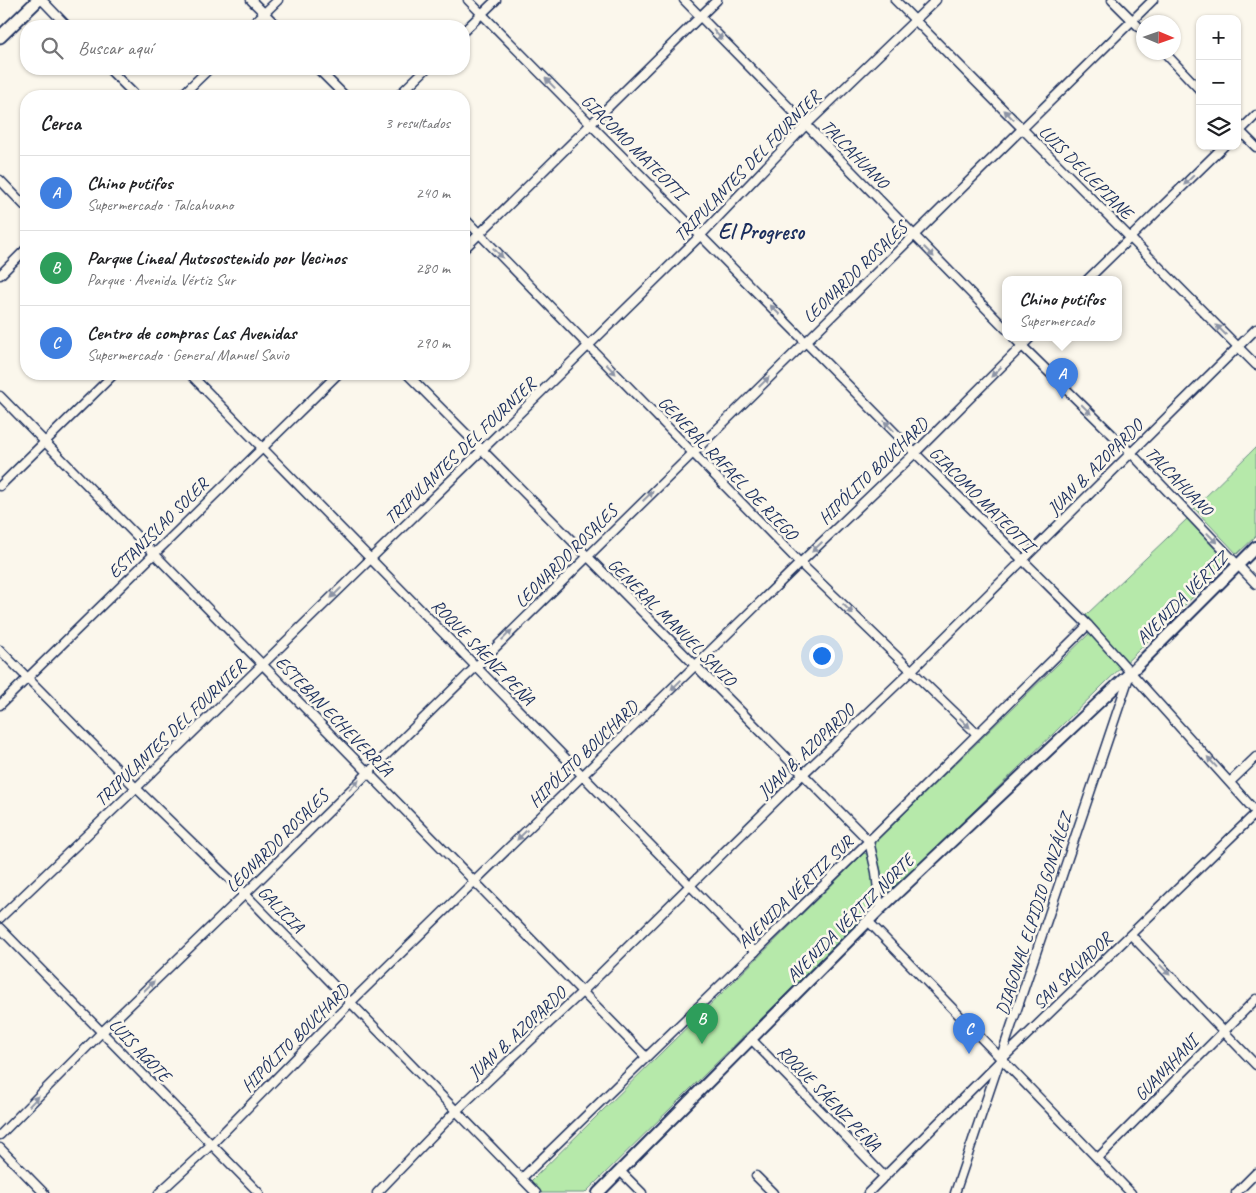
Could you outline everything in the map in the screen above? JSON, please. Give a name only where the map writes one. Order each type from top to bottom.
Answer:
[{"type":"main road","points":[[0,37],[40,0]]},
{"type":"street","points":[[40,0],[61,20]]},
{"type":"street","points":[[251,0],[271,20]]},
{"type":"street","points":[[257,20],[278,0]]},
{"type":"street","name":"GIACOMO MATEOTTI","points":[[468,0],[915,453],[1088,625],[1256,813]]},
{"type":"street","points":[[470,26],[496,0]]},
{"type":"street","name":"TALCAHUANO","points":[[684,0],[1002,325]]},
{"type":"street","points":[[470,243],[717,0]]},
{"type":"street","name":"LUIS DELLEPIANE","points":[[896,0],[1256,365]]},
{"type":"street","name":"TRIPULANTES DEL FOURNIER","points":[[0,918],[371,559],[701,235],[806,125],[936,0]]},
{"type":"street","points":[[1112,0],[1136,25]]},
{"type":"street","name":"LEONARDO ROSALES","points":[[0,1135],[102,1032],[245,894],[1154,0]]},
{"type":"street","points":[[1172,60],[1196,86]]},
{"type":"street","points":[[115,75],[130,90]]},
{"type":"street","points":[[187,90],[203,75]]},
{"type":"street","points":[[324,75],[339,90]]},
{"type":"street","points":[[404,90],[420,75]]},
{"type":"street","points":[[1241,128],[1256,116]]},
{"type":"street","points":[[1241,134],[1256,147]]},
{"type":"street","points":[[1091,276],[1220,150]]},
{"type":"street","points":[[0,180],[20,201]]},
{"type":"street","name":"GENERAL RAFAEL DE RIEGO","points":[[470,224],[800,563],[977,734]]},
{"type":"street","points":[[0,275],[20,255]]},
{"type":"street","name":"JUAN B. AZOPARDO","points":[[377,1193],[456,1111],[583,992],[802,775],[912,670],[1256,329]]},
{"type":"street","name":"TALCAHUANO","points":[[1017,341],[1131,453],[1256,584]]},
{"type":"street","name":"HIPÓLITO BOUCHARD","points":[[159,1193],[212,1144],[350,1002],[915,453],[1027,341]]},
{"type":"street","points":[[0,486],[108,380]]},
{"type":"street","name":"ROQUE SÁENZ PEÑA","points":[[196,380],[755,952]]},
{"type":"street","name":"ESTANISLAO SOLER","points":[[0,705],[332,380]]},
{"type":"street","name":"GENERAL MANUEL SAVIO","points":[[413,380],[869,841]]},
{"type":"street","name":"ESTEBAN ECHEVERRÍA","points":[[0,396],[646,1056]]},
{"type":"street","name":"AVENIDA VÉRTIZ","points":[[1130,673],[1256,547]]},
{"type":"street","name":"AVENIDA VÉRTIZ SUR","points":[[522,1178],[1088,625]]},
{"type":"street","name":"GALICIA","points":[[0,650],[136,788],[245,894],[536,1193]]},
{"type":"street","name":"AVENIDA VÉRTIZ NORTE","points":[[598,1193],[690,1098],[752,1040],[880,909],[1130,673]]},
{"type":"street","name":"DIAGONAL ELPIDIO GONZÁLEZ","points":[[955,1193],[1002,1059],[1130,673]]},
{"type":"street","points":[[1230,782],[1256,757]]},
{"type":"street","name":"SAN SALVADOR","points":[[868,1193],[1002,1059],[1256,813]]},
{"type":"street","points":[[869,841],[876,872],[880,909]]},
{"type":"street","points":[[868,921],[1131,1193]]},
{"type":"street","name":"LUIS AGOTE","points":[[0,928],[259,1193]]},
{"type":"street","points":[[1131,935],[1256,1065]]},
{"type":"street","name":"GUANAHANI","points":[[1098,1158],[1256,999]]},
{"type":"street","name":"ROQUE SÁENZ PEÑA","points":[[752,1040],[885,1177]]},
{"type":"street","points":[[0,1148],[44,1193]]},
{"type":"street","points":[[620,1171],[642,1193]]},
{"type":"street","points":[[1236,1193],[1256,1173]]},
{"type":"street","points":[[756,1176],[773,1193]]},
{"type":"green space","points":[[1256,447],[1256,536],[1237,554],[1194,508]]},
{"type":"green space","points":[[1187,519],[1228,563],[887,896],[874,843],[1096,627],[1086,615]]},
{"type":"green space","points":[[864,853],[867,854],[873,881],[874,907],[585,1193],[542,1193],[531,1181]]},
{"type":"place","name":"Chino putifos","points":[[1062,399]]},
{"type":"place","name":"Parque Lineal Autosostenido por Vecinos","points":[[702,1044]]},
{"type":"place","name":"Centro de compras Las Avenidas","points":[[969,1054]]},
{"type":"district","name":"El Progreso","points":[[761,232]]}]
